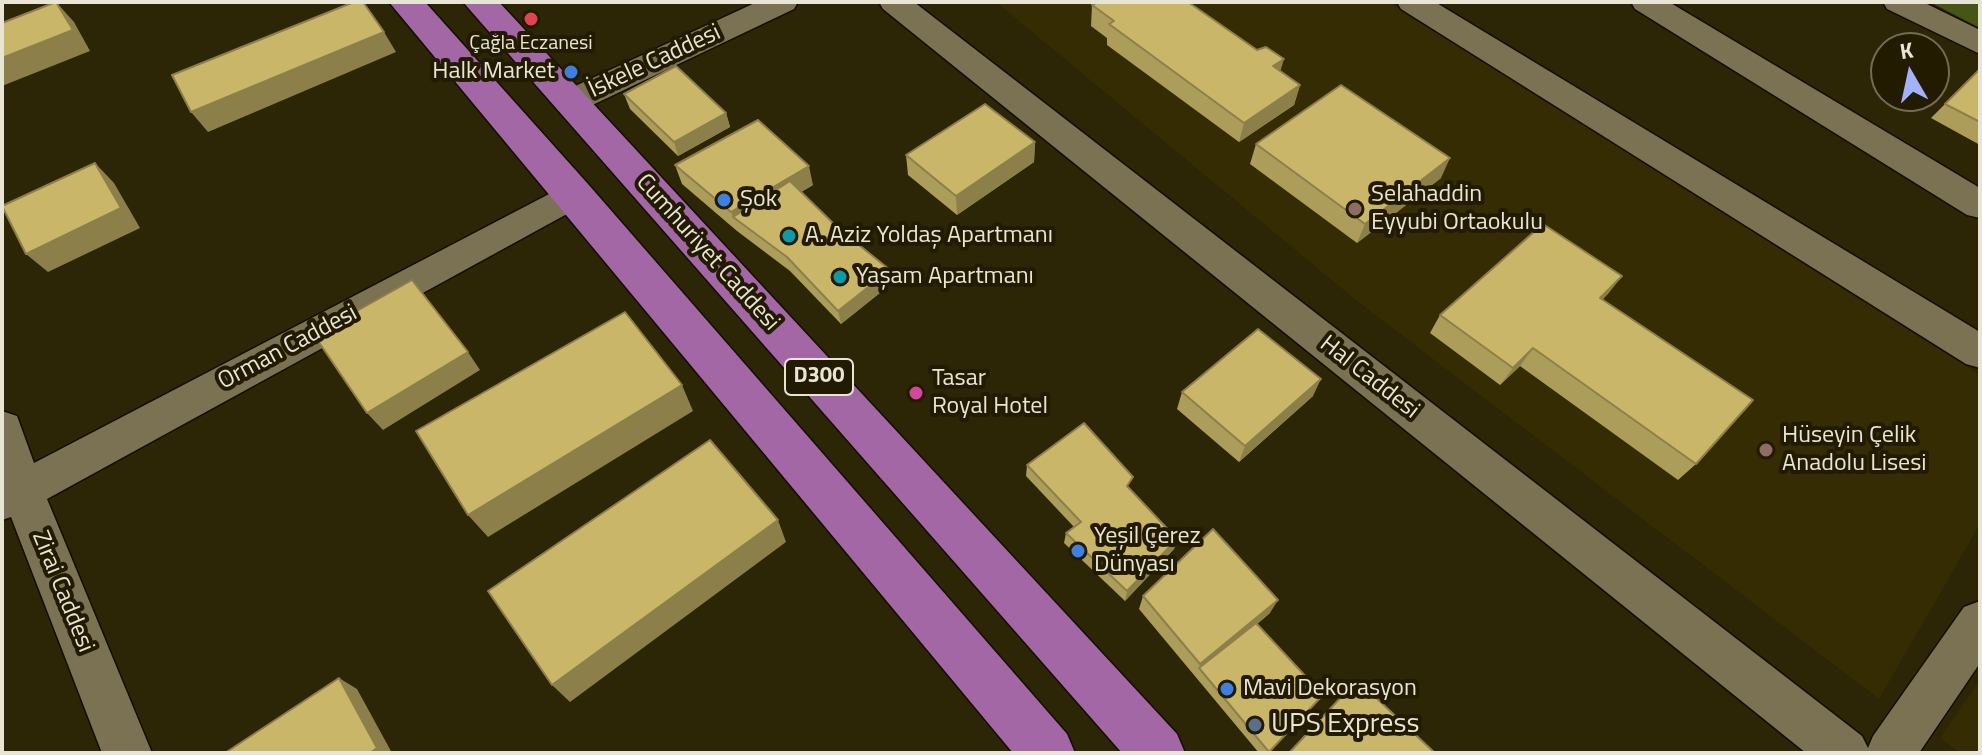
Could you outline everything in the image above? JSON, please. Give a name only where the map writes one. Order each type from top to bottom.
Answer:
[{"type":"highway","name":"D300","points":[[406,2],[574,194],[1048,753]]},
{"type":"highway","name":"Cumhuriyet Caddesi","points":[[480,2],[1158,753]]},
{"type":"street","name":"İskele Caddesi","points":[[570,102],[783,2]]},
{"type":"street","name":"Hal Caddesi","points":[[894,2],[1845,753]]},
{"type":"street","points":[[1412,2],[1980,352]]},
{"type":"street","points":[[1646,2],[1980,205]]},
{"type":"street","points":[[1898,2],[1980,43]]},
{"type":"street","name":"Orman Caddesi","points":[[12,496],[574,194]]},
{"type":"street","name":"Zirai Caddesi","points":[[2,429],[12,496],[127,753]]},
{"type":"street","points":[[1890,753],[1980,623]]},
{"type":"shaded area","name":"Hüseyin Çelik Anadolu Lisesi","points":[[996,2],[1389,2],[1980,375],[1980,524],[1879,699],[1357,301]]},
{"type":"shaded area","points":[[1980,680],[1980,753],[1960,753],[1940,738]]},
{"type":"green space","points":[[1930,2],[1980,2],[1980,28]]},
{"type":"building","points":[[56,2],[73,30],[2,58],[2,23]]},
{"type":"building","points":[[354,2],[363,2],[384,32],[191,112],[172,75]]},
{"type":"building","points":[[1098,2],[1188,2],[1257,50],[1266,47],[1284,59],[1273,66],[1300,85],[1244,123],[1109,24],[1114,21],[1092,5]]},
{"type":"building","points":[[676,66],[726,113],[674,142],[624,94]]},
{"type":"building","points":[[1980,69],[1980,122],[1950,107],[1950,99]]},
{"type":"building","points":[[1341,85],[1450,158],[1365,224],[1256,144]]},
{"type":"building","points":[[985,104],[1035,142],[956,196],[906,155]]},
{"type":"building","points":[[758,120],[809,166],[731,212],[675,165]]},
{"type":"building","points":[[95,163],[121,208],[26,254],[2,206]]},
{"type":"building","points":[[790,181],[838,228],[890,270],[838,311],[787,257],[733,217]]},
{"type":"building","points":[[1543,224],[1622,276],[1600,298],[1753,400],[1696,464],[1533,348],[1513,368],[1440,315]]},
{"type":"building","points":[[412,280],[468,352],[367,413],[314,335]]},
{"type":"building","points":[[625,312],[682,385],[468,515],[416,431]]},
{"type":"building","points":[[1258,329],[1321,379],[1245,446],[1182,392]]},
{"type":"building","points":[[1084,423],[1133,477],[1127,486],[1177,539],[1127,591],[1066,533],[1081,522],[1027,465]]},
{"type":"building","points":[[710,440],[778,520],[552,685],[488,591]]},
{"type":"building","points":[[1213,529],[1278,600],[1200,664],[1143,596]]},
{"type":"building","points":[[1256,623],[1323,695],[1269,752],[1199,668]]},
{"type":"building","points":[[339,678],[377,748],[370,753],[225,753]]},
{"type":"building","points":[[1357,680],[1435,753],[1289,753]]},
{"type":"place","name":"Çağla Eczanesi","points":[[531,19]]},
{"type":"place","name":"Halk Market","points":[[571,72]]},
{"type":"place","name":"Şok","points":[[724,200]]},
{"type":"place","name":"Selahaddin Eyyubi Ortaokulu","points":[[1355,209]]},
{"type":"place","name":"A. Aziz Yoldaş Apartmanı","points":[[789,236]]},
{"type":"place","name":"Yaşam Apartmanı","points":[[840,277]]},
{"type":"place","name":"Tasar Royal Hotel","points":[[916,393]]},
{"type":"place","name":"Hüseyin Çelik Anadolu Lisesi","points":[[1766,450]]},
{"type":"place","name":"Yeşil Çerez Dünyası","points":[[1078,551]]},
{"type":"place","name":"Mavi Dekorasyon","points":[[1227,689]]},
{"type":"place","name":"UPS Express","points":[[1255,725]]}]
